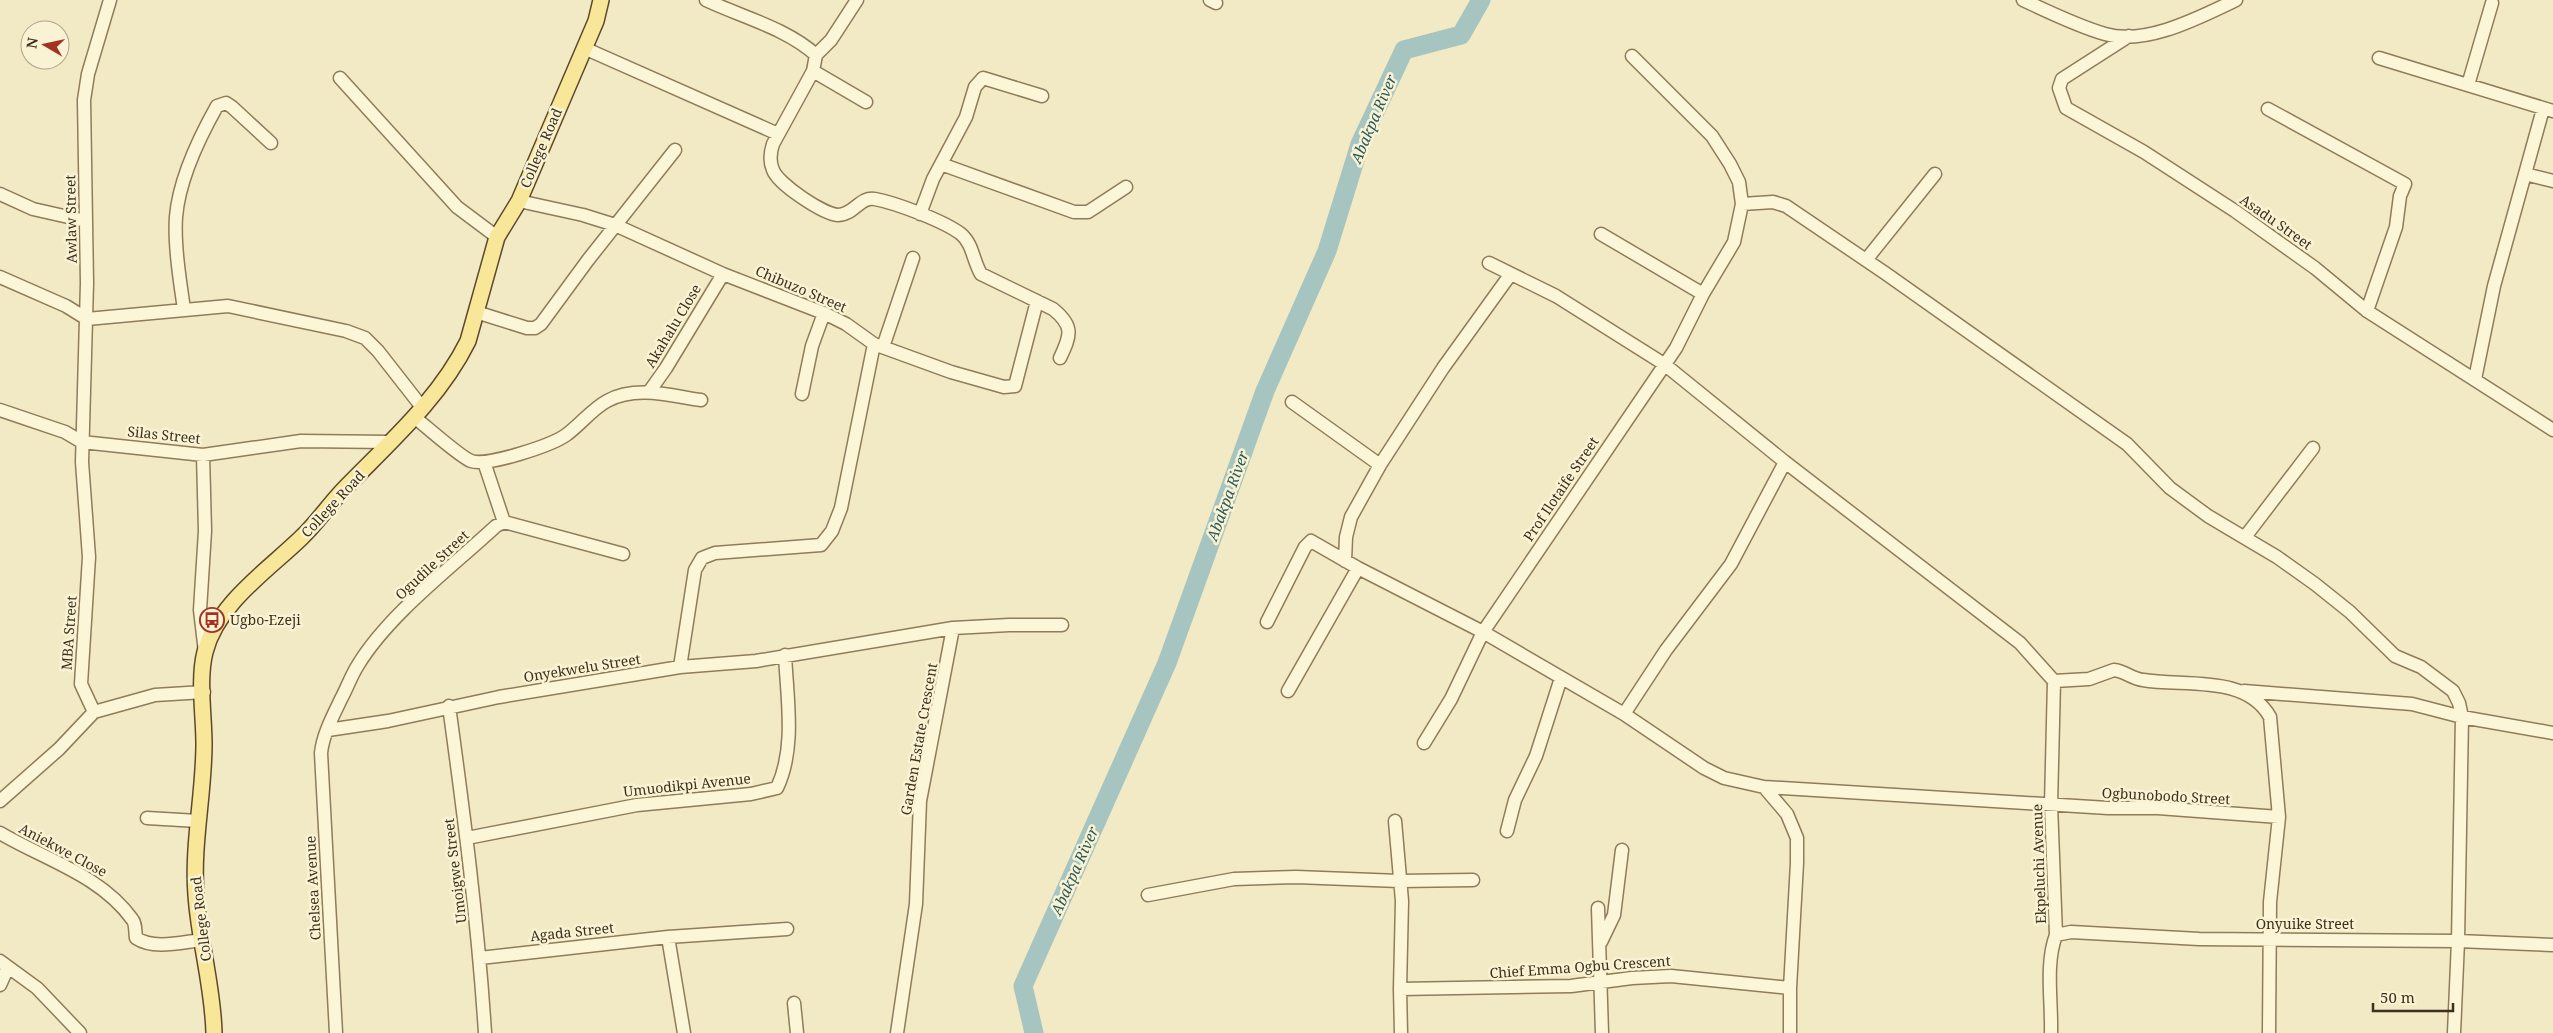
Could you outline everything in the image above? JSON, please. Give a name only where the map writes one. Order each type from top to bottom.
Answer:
[{"type":"main road","name":"College Road","points":[[214,1033],[209,974],[202,940],[195,885],[198,821],[204,759],[205,652],[215,629],[234,600],[268,566],[300,539],[345,488],[418,412],[461,355],[468,341],[497,238],[519,201],[596,21],[601,0]]},
{"type":"street","name":"Awlaw Street","points":[[82,442],[87,319],[84,100],[90,64],[110,0]]},
{"type":"street","points":[[706,0],[729,5],[789,36],[816,55]]},
{"type":"street","points":[[857,0],[830,40],[816,55],[813,71],[778,134],[770,156],[773,172],[785,185],[825,211],[838,215],[849,212],[864,200],[874,198],[920,214],[959,233],[968,241],[975,265],[981,274],[1053,309],[1068,324],[1069,335],[1060,358]]},
{"type":"street","points":[[2023,0],[2106,35],[2128,36],[2169,30],[2236,0]]},
{"type":"street","points":[[2468,85],[2492,3]]},
{"type":"street","name":"Asadu Street","points":[[2128,36],[2062,79],[2059,88],[2066,108],[2144,152],[2235,211],[2315,268],[2367,311],[2553,430]]},
{"type":"street","points":[[584,48],[778,134]]},
{"type":"street","points":[[1632,56],[1712,136],[1739,182],[1742,204],[1773,202],[1786,206],[1866,260],[2127,444],[2170,488],[2208,516],[2245,537],[2315,584],[2350,612],[2396,656],[2421,667],[2453,691],[2460,703],[2462,717],[2458,941],[2454,1033]]},
{"type":"street","points":[[2379,58],[2548,110],[2525,174],[2494,286],[2475,379]]},
{"type":"street","points":[[813,71],[866,102]]},
{"type":"street","points":[[340,78],[457,207],[497,238]]},
{"type":"street","points":[[920,214],[941,164],[966,117],[975,87],[983,78],[1042,96]]},
{"type":"street","points":[[184,309],[176,217],[188,171],[217,106],[226,103],[232,107],[271,143]]},
{"type":"street","points":[[2268,109],[2405,184],[2400,196],[2396,227],[2367,311]]},
{"type":"street","points":[[476,312],[527,328],[535,328],[541,324],[615,225],[675,150]]},
{"type":"street","points":[[941,164],[1074,212],[1088,212],[1126,187]]},
{"type":"street","points":[[1866,260],[1935,174]]},
{"type":"street","points":[[2525,174],[2553,181]]},
{"type":"street","points":[[0,194],[33,209],[86,221]]},
{"type":"street","name":"Chibuzo Street","points":[[519,201],[583,215],[615,225],[723,274],[824,313],[846,324],[878,346],[951,372],[1004,387],[1015,386],[1037,301]]},
{"type":"street","name":"Prof Ilotaife Street","points":[[1424,743],[1451,698],[1483,632],[1676,348],[1703,294],[1734,242],[1742,204]]},
{"type":"street","points":[[1601,234],[1703,294]]},
{"type":"street","points":[[680,667],[695,570],[702,558],[715,553],[821,545],[832,531],[841,508],[878,346],[912,258]]},
{"type":"street","points":[[1490,263],[1556,296],[1664,364],[1785,462],[2020,643],[2054,687],[2089,679],[2114,670],[2143,680],[2186,682],[2242,691],[2412,704],[2462,717],[2553,733]]},
{"type":"street","name":"Akahalu Close","points":[[649,392],[666,368],[723,274]]},
{"type":"street","points":[[1345,562],[1346,537],[1351,517],[1380,465],[1443,368],[1510,274]]},
{"type":"street","points":[[0,277],[66,306],[87,319],[228,306],[346,332],[365,338],[378,351],[418,412],[471,461],[484,462],[549,445],[565,436],[607,401],[624,396],[649,392],[702,400]]},
{"type":"street","points":[[802,394],[812,346],[824,313]]},
{"type":"street","points":[[1292,402],[1380,465]]},
{"type":"street","name":"Silas Street","points":[[0,410],[65,432],[82,442],[203,455],[301,442],[345,440],[390,442]]},
{"type":"street","name":"MBA Street","points":[[82,442],[89,558],[81,684],[94,712]]},
{"type":"street","points":[[2245,537],[2314,448]]},
{"type":"street","points":[[203,455],[205,531],[200,610],[205,652]]},
{"type":"street","points":[[484,462],[504,522],[623,554]]},
{"type":"street","points":[[1624,714],[1666,650],[1731,564],[1785,462]]},
{"type":"street","name":"Ogudile Street","points":[[325,735],[358,665],[376,640],[433,582],[496,526],[504,522]]},
{"type":"street","name":"Ogbunobodo Street","points":[[1267,622],[1308,542],[1311,541],[1345,562],[1483,632],[1624,714],[1704,768],[1724,778],[1764,787],[2051,805],[2158,808],[2279,817]]},
{"type":"street","points":[[1288,691],[1358,568]]},
{"type":"street","name":"Onyekwelu Street","points":[[325,735],[449,706],[680,667],[756,660],[843,648],[953,628],[1010,624],[1062,625]]},
{"type":"street","name":"Garden Estate Crescent","points":[[897,1033],[916,904],[920,801],[953,628]]},
{"type":"street","name":"Umuodikpi Avenue","points":[[467,838],[637,805],[751,794],[777,788],[786,769],[788,739],[789,719],[785,655]]},
{"type":"street","points":[[1507,831],[1515,800],[1536,756],[1561,678]]},
{"type":"street","name":"Ekpeluchi Avenue","points":[[2051,1033],[2051,960],[2056,935],[2051,805],[2054,687]]},
{"type":"street","points":[[2242,691],[2263,705],[2270,718],[2279,817],[2270,902],[2269,1033]]},
{"type":"street","points":[[2,795],[59,749],[94,712],[155,695],[204,692]]},
{"type":"street","name":"Umoigwe Street","points":[[449,706],[467,838],[480,958],[485,1033]]},
{"type":"street","name":"Chelsea Avenue","points":[[325,735],[321,770],[336,1033]]},
{"type":"street","points":[[1764,787],[1787,814],[1796,838],[1797,863],[1790,988],[1790,1033]]},
{"type":"street","points":[[147,818],[198,821]]},
{"type":"street","points":[[1395,821],[1402,935],[1401,1033]]},
{"type":"street","name":"Aniekwe Close","points":[[0,833],[92,880],[108,891],[133,920],[136,938],[144,943],[156,944],[202,940]]},
{"type":"street","points":[[1600,944],[1614,915],[1622,850]]},
{"type":"street","points":[[1148,895],[1234,879],[1296,877],[1399,881],[1473,880]]},
{"type":"street","points":[[1598,908],[1602,1033]]},
{"type":"street","name":"Agada Street","points":[[480,958],[668,937],[787,929]]},
{"type":"street","name":"Onyuike Street","points":[[2056,935],[2071,932],[2271,940],[2458,941],[2553,945]]},
{"type":"street","points":[[668,937],[684,1033]]},
{"type":"street","points":[[0,985],[4,964],[37,988],[80,1033]]},
{"type":"street","name":"Chief Emma Ogbu Crescent","points":[[1400,988],[1481,989],[1672,976],[1790,988]]},
{"type":"street","points":[[794,1003],[797,1033]]},
{"type":"waterway","name":"Abakpa River","points":[[1034,1033],[1023,986],[1167,663],[1265,391],[1327,251],[1360,144],[1404,50],[1461,35],[1481,0]]},
{"type":"place","name":"Ugbo-Ezeji","points":[[212,620]]}]
